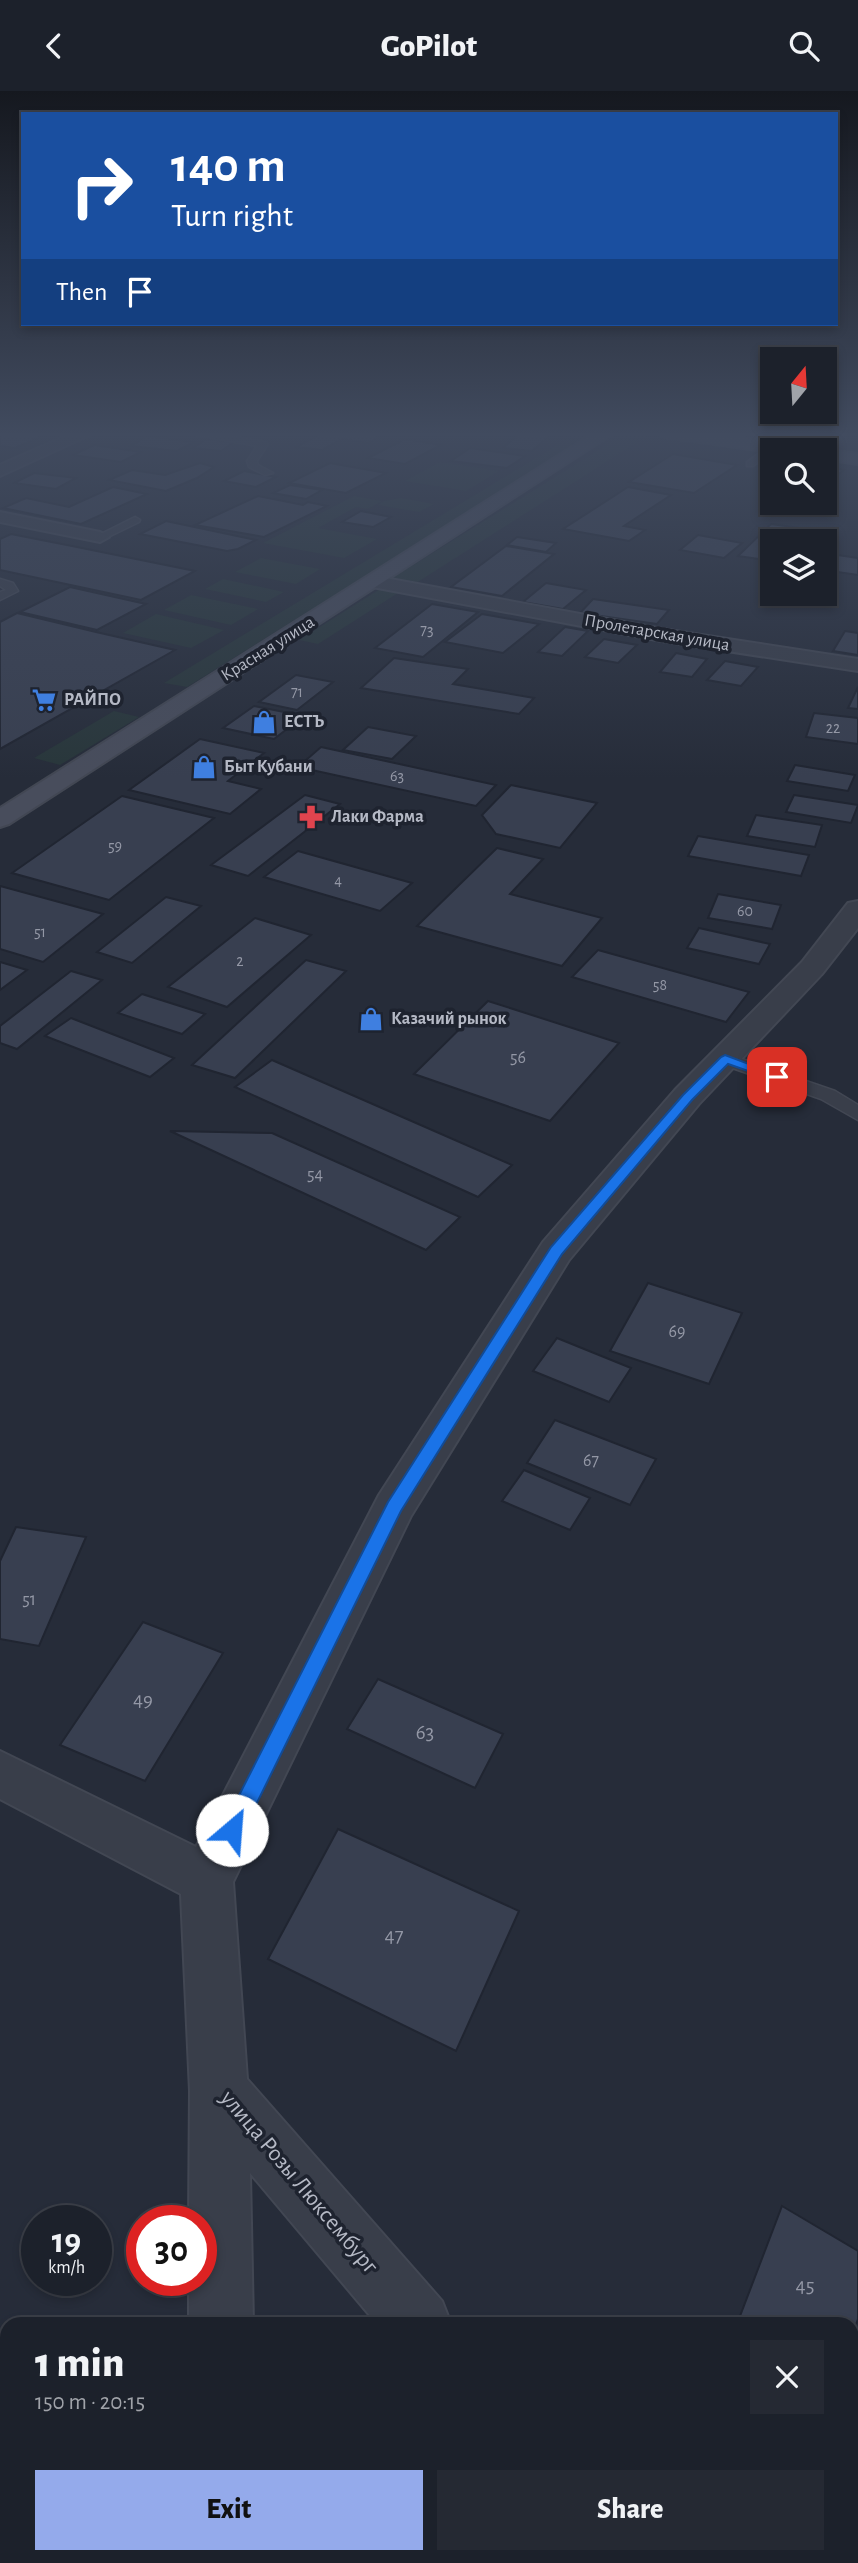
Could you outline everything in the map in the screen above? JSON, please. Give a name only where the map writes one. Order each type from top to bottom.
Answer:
[{"type":"main road","name":"Красная улица","points":[[0,819],[428,547]]},
{"type":"street","name":"Пролетарская улица","points":[[374,582],[662,635],[858,666]]},
{"type":"street","points":[[0,1774],[207,1880],[401,1495],[556,1251],[687,1097],[812,968],[857,915]]},
{"type":"street","name":"улица Розы Люксембург","points":[[207,1880],[219,2091],[413,2317]]},
{"type":"street","points":[[219,2091],[221,2317]]},
{"type":"lane","points":[[0,582],[9,585],[12,591],[0,597]]},
{"type":"lane","points":[[725,1059],[828,1095],[858,1114]]},
{"type":"shaded area","points":[[287,547],[362,547],[344,558]]},
{"type":"shaded area","points":[[388,547],[411,547],[187,687],[164,683]]},
{"type":"shaded area","points":[[442,547],[472,547],[413,585],[389,580]]},
{"type":"shaded area","points":[[261,558],[320,569],[296,584],[235,572]]},
{"type":"shaded area","points":[[223,579],[284,592],[266,602],[205,589]]},
{"type":"shaded area","points":[[380,589],[398,593],[318,644],[299,640]]},
{"type":"shaded area","points":[[191,595],[258,609],[231,625],[164,610]]},
{"type":"shaded area","points":[[156,614],[224,630],[191,648],[123,633]]},
{"type":"shaded area","points":[[114,711],[139,717],[60,765],[34,758]]},
{"type":"building","points":[[0,547],[77,547],[195,571],[141,600],[0,570]]},
{"type":"building","points":[[208,547],[241,547],[227,551]]},
{"type":"building","points":[[504,547],[554,554],[502,596],[451,587]]},
{"type":"building","points":[[520,547],[551,547],[546,552]]},
{"type":"building","points":[[683,547],[737,547],[724,558],[680,550]]},
{"type":"building","points":[[747,547],[760,547],[760,559],[738,556]]},
{"type":"building","points":[[837,555],[858,558],[858,575],[837,572]]},
{"type":"building","points":[[546,583],[586,590],[563,609],[523,602]]},
{"type":"building","points":[[70,587],[146,604],[97,630],[20,612]]},
{"type":"building","points":[[593,599],[669,610],[657,624],[580,613]]},
{"type":"building","points":[[432,604],[478,612],[423,657],[375,648]]},
{"type":"building","name":"РАЙПО","points":[[17,613],[175,650],[0,749],[0,622]]},
{"type":"building","points":[[482,614],[539,624],[503,653],[445,642]]},
{"type":"building","points":[[565,627],[588,631],[562,656],[538,652]]},
{"type":"building","points":[[845,631],[858,633],[858,655],[833,651]]},
{"type":"building","points":[[604,639],[637,645],[618,663],[585,657]]},
{"type":"building","points":[[676,653],[707,659],[692,677],[660,672]]},
{"type":"building","points":[[394,658],[468,669],[453,684],[534,698],[519,714],[361,688]]},
{"type":"building","points":[[725,661],[758,667],[741,686],[707,680]]},
{"type":"building","points":[[296,675],[333,682],[297,710],[259,702]]},
{"type":"building","points":[[858,687],[858,709],[848,708]]},
{"type":"building","name":"ЕСТЪ","points":[[254,706],[304,716],[274,739],[223,728]]},
{"type":"building","points":[[814,713],[858,718],[858,744],[806,737]]},
{"type":"building","points":[[368,727],[416,736],[392,759],[343,750]]},
{"type":"building","name":"Быт Кубани","points":[[200,739],[264,753],[228,781],[261,789],[230,814],[129,790]]},
{"type":"building","points":[[321,747],[496,785],[476,806],[298,767]]},
{"type":"building","points":[[795,765],[855,775],[848,791],[787,781]]},
{"type":"building","points":[[511,785],[597,803],[560,848],[496,834],[482,815]]},
{"type":"building","points":[[305,795],[340,804],[248,876],[211,865]]},
{"type":"building","points":[[794,795],[858,805],[851,823],[786,812]]},
{"type":"building","points":[[122,796],[214,818],[109,900],[12,873]]},
{"type":"building","points":[[756,815],[822,825],[815,847],[747,836]]},
{"type":"building","points":[[698,836],[809,855],[801,876],[688,856]]},
{"type":"building","points":[[497,848],[543,859],[510,894],[602,918],[562,966],[417,926]]},
{"type":"building","points":[[298,851],[412,883],[380,911],[264,877]]},
{"type":"building","points":[[0,886],[103,914],[43,962],[0,949]]},
{"type":"building","points":[[718,894],[781,905],[772,929],[708,918]]},
{"type":"building","points":[[166,897],[201,906],[132,963],[97,952]]},
{"type":"building","points":[[255,918],[311,935],[227,1007],[168,987]]},
{"type":"building","points":[[699,928],[770,944],[759,964],[687,948]]},
{"type":"building","points":[[598,950],[749,992],[726,1022],[572,977]]},
{"type":"building","points":[[306,960],[346,971],[235,1078],[192,1065]]},
{"type":"building","points":[[0,962],[27,970],[0,990]]},
{"type":"building","points":[[71,971],[102,980],[17,1049],[0,1043],[0,1026]]},
{"type":"building","points":[[142,994],[205,1014],[182,1034],[118,1013]]},
{"type":"building","points":[[488,1001],[619,1043],[550,1121],[414,1074]]},
{"type":"building","points":[[71,1018],[174,1058],[150,1077],[45,1036]]},
{"type":"building","points":[[272,1060],[512,1165],[478,1197],[235,1087]]},
{"type":"building","points":[[170,1131],[272,1133],[460,1217],[426,1250]]},
{"type":"building","points":[[648,1283],[742,1313],[709,1384],[610,1351]]},
{"type":"building","points":[[557,1338],[631,1368],[609,1402],[533,1371]]},
{"type":"building","points":[[555,1420],[656,1459],[630,1505],[527,1463]]},
{"type":"building","points":[[524,1470],[590,1498],[570,1530],[502,1501]]},
{"type":"building","points":[[16,1527],[86,1537],[39,1646],[0,1639],[0,1561]]},
{"type":"building","points":[[143,1622],[223,1653],[145,1781],[60,1745]]},
{"type":"building","points":[[378,1679],[503,1734],[475,1788],[347,1729]]},
{"type":"building","points":[[338,1829],[519,1911],[456,2051],[268,1959]]},
{"type":"building","points":[[782,2206],[858,2251],[858,2317],[740,2317]]},
{"type":"place","name":"РАЙПО","points":[[44,700]]},
{"type":"place","name":"ЕСТЪ","points":[[264,722]]},
{"type":"place","name":"Быт Кубани","points":[[204,767]]},
{"type":"place","name":"Лаки Фарма","points":[[311,817]]},
{"type":"place","name":"Казачий рынок","points":[[371,1019]]},
{"type":"route","points":[[232,1830],[394,1507],[556,1251],[687,1097],[725,1059],[777,1077]]}]
